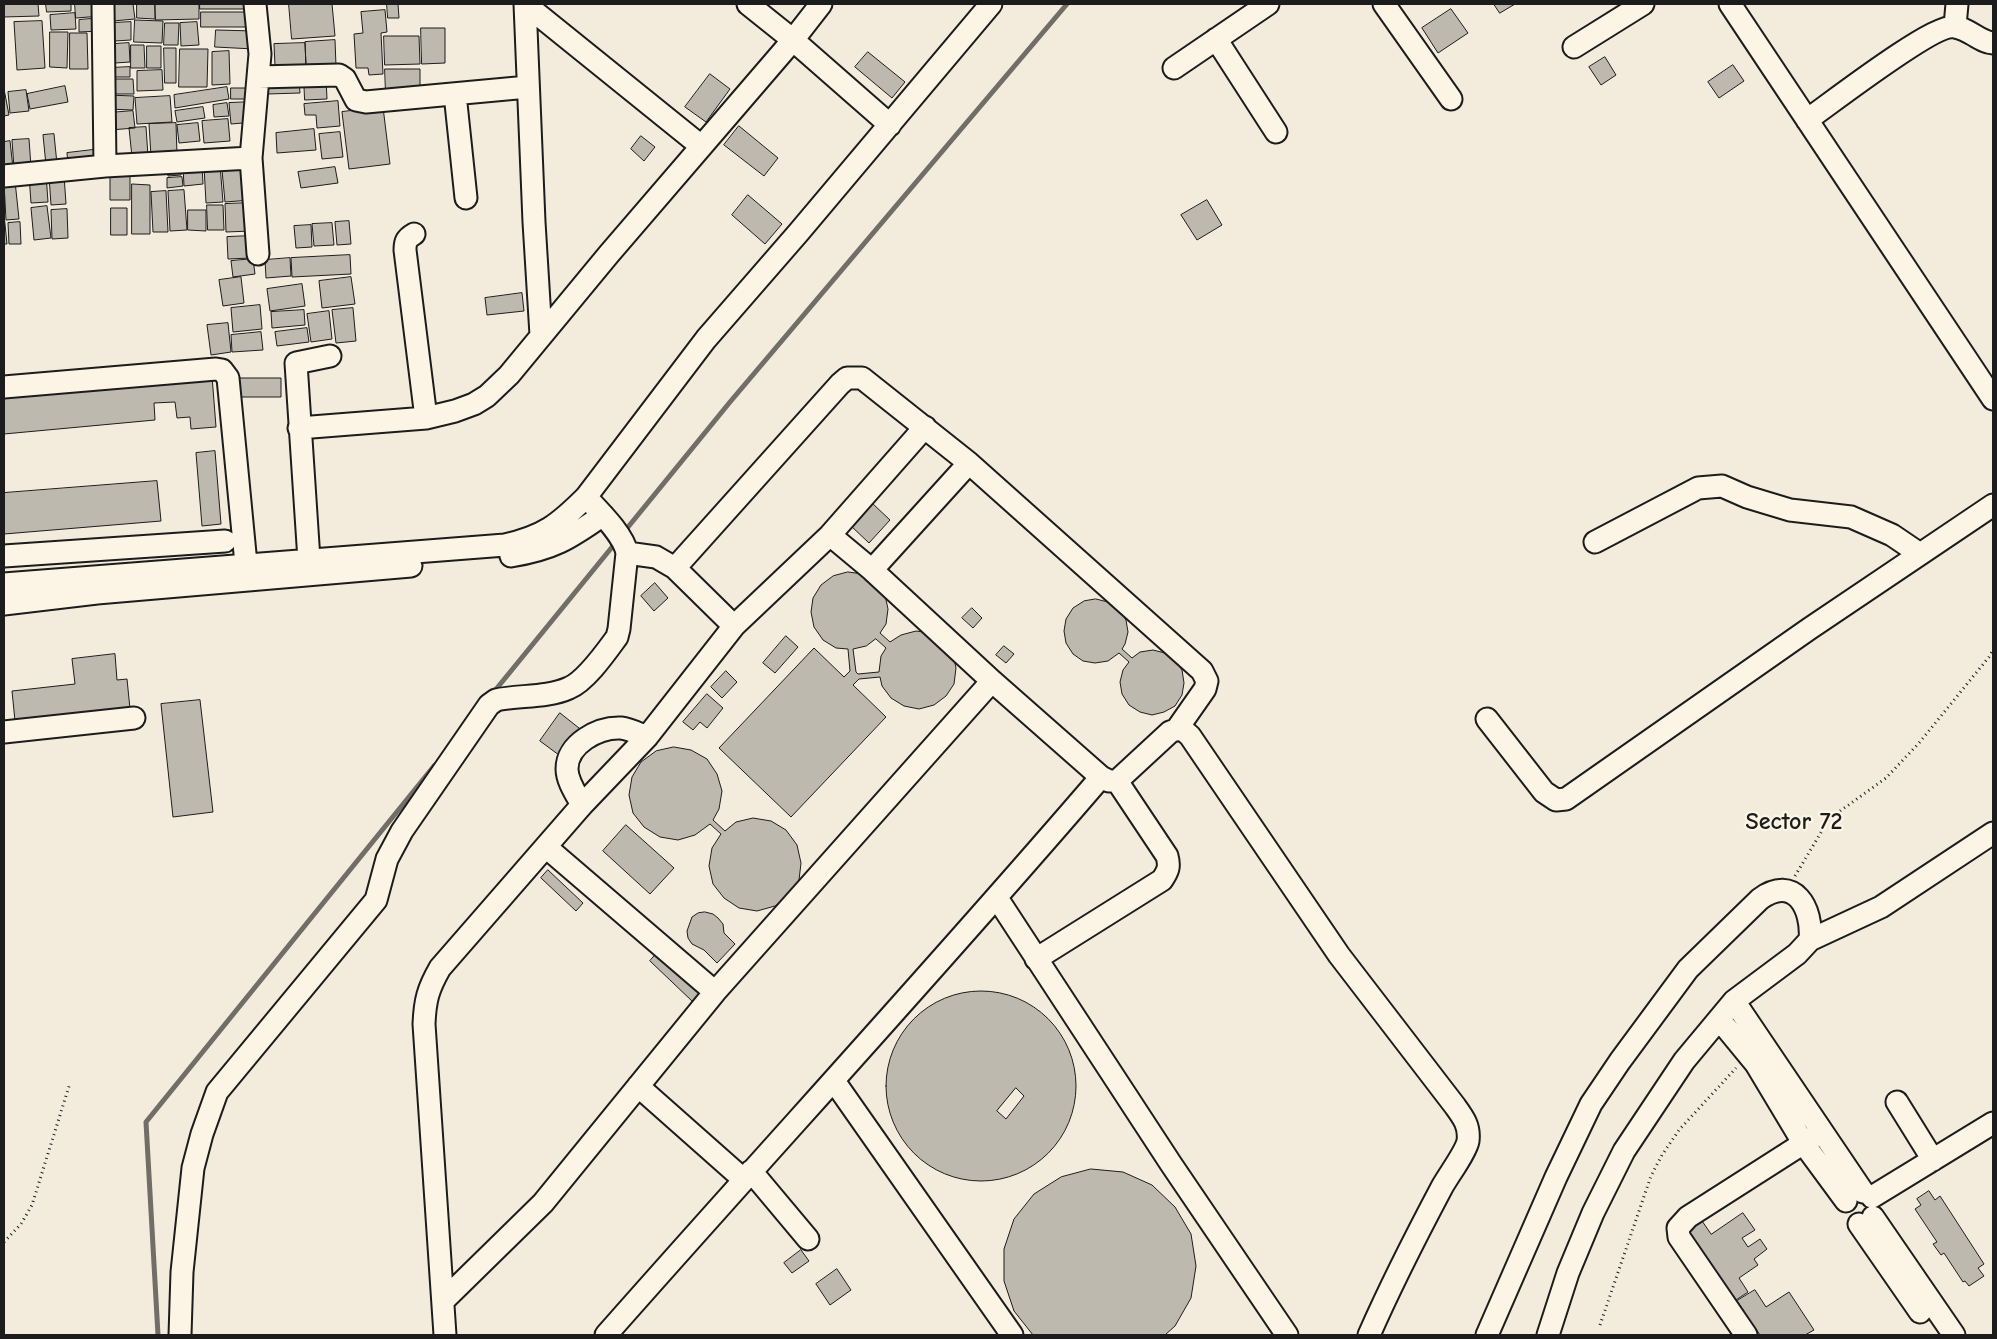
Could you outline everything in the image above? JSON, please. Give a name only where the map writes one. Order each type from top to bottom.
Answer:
[{"type":"street","points":[[103,4],[105,166]]},
{"type":"street","points":[[255,4],[260,54],[252,158],[258,254]]},
{"type":"street","points":[[525,4],[534,222],[541,335]]},
{"type":"street","points":[[525,4],[701,146]]},
{"type":"street","points":[[748,4],[793,40],[890,125]]},
{"type":"street","points":[[299,428],[426,418],[455,411],[474,404],[487,396],[509,375],[701,146],[793,40],[821,4]]},
{"type":"street","points":[[4,584],[505,545],[541,534],[566,517],[586,497],[706,338],[890,125],[991,4]]},
{"type":"street","points":[[1174,68],[1268,4]]},
{"type":"street","points":[[1384,4],[1452,100]]},
{"type":"street","points":[[1574,47],[1643,4]]},
{"type":"street","points":[[1730,4],[1993,400]]},
{"type":"street","points":[[1955,26],[1957,4]]},
{"type":"street","points":[[1808,120],[1918,42],[1941,30],[1955,26],[1984,42],[1993,43]]},
{"type":"street","points":[[1216,39],[1276,132]]},
{"type":"street","points":[[258,77],[339,75],[345,79],[356,100],[366,102],[528,87]]},
{"type":"street","points":[[455,94],[466,198]]},
{"type":"street","points":[[4,176],[105,166],[252,158]]},
{"type":"street","points":[[414,234],[405,242],[405,250],[426,418]]},
{"type":"street","points":[[309,560],[296,363],[330,356]]},
{"type":"street","points":[[4,387],[151,373],[222,370],[228,378],[246,564]]},
{"type":"street","points":[[675,568],[847,378],[862,378],[969,463],[1202,671],[1206,681],[1205,689],[1177,729]]},
{"type":"street","points":[[446,1335],[424,1024],[425,1008],[430,987],[440,968],[582,805],[647,737],[734,626],[830,534],[925,428]]},
{"type":"street","points":[[872,570],[969,463]]},
{"type":"street","points":[[1595,542],[1698,488],[1722,486],[1747,497],[1790,510],[1852,517],[1892,535],[1920,554]]},
{"type":"street","points":[[586,497],[616,535],[675,568],[734,626]]},
{"type":"street","points":[[1487,719],[1544,792],[1556,800],[1566,799],[1993,505]]},
{"type":"street","points":[[830,534],[872,570],[992,681],[1109,779],[1167,856],[1170,865],[1162,880],[1036,959]]},
{"type":"street","points":[[4,604],[97,593],[357,572],[512,556],[541,551],[562,543],[616,535]]},
{"type":"street","points":[[180,1335],[182,1272],[193,1168],[202,1134],[217,1092],[371,908],[376,900],[387,858],[402,831],[489,705],[496,700],[557,692],[570,688],[578,683],[617,637],[619,629],[616,535]]},
{"type":"street","points":[[4,556],[225,541]]},
{"type":"street","points":[[443,1302],[543,1203],[715,992],[992,681]]},
{"type":"street","points":[[4,732],[134,718]]},
{"type":"street","points":[[582,805],[568,775],[567,768],[568,757],[583,740],[604,730],[621,728],[647,737]]},
{"type":"street","points":[[606,1335],[747,1175],[834,1081],[916,986],[1109,779],[1170,732],[1177,729],[1185,730],[1190,736],[1339,955],[1466,1123],[1469,1133],[1468,1144],[1446,1179],[1395,1277],[1369,1335]]},
{"type":"street","points":[[1548,1335],[1568,1273],[1593,1213],[1624,1152],[1684,1061],[1734,1001],[1796,954],[1810,940],[1881,907],[1993,833]]},
{"type":"street","points":[[546,847],[715,992]]},
{"type":"street","points":[[1487,1335],[1556,1177],[1591,1104],[1688,968],[1760,899],[1769,892],[1780,889],[1788,890],[1801,901],[1812,927],[1810,940]]},
{"type":"street","points":[[997,898],[1171,1164],[1287,1335]]},
{"type":"street","points":[[1734,1001],[1812,1138]]},
{"type":"street","points":[[1719,1019],[1756,1064],[1863,1206],[1954,1335]]},
{"type":"street","points":[[834,1081],[1012,1335]]},
{"type":"street","points":[[638,1086],[747,1175],[808,1239]]},
{"type":"street","points":[[1897,1102],[1933,1160]]},
{"type":"street","points":[[1863,1206],[1993,1123]]},
{"type":"street","points":[[1746,1335],[1679,1237],[1678,1228],[1688,1217],[1812,1138]]},
{"type":"street","points":[[1863,1206],[1936,1335]]},
{"type":"path","points":[[1788,890],[1829,819],[1886,778],[1919,743],[1993,650]]},
{"type":"path","points":[[1600,1325],[1651,1176],[1662,1155],[1679,1130],[1748,1055]]},
{"type":"path","points":[[4,1242],[21,1224],[32,1205],[70,1083]]},
{"type":"building","points":[[4,4],[38,4],[39,16],[4,17]]},
{"type":"building","points":[[46,4],[71,4],[71,11],[47,12]]},
{"type":"building","points":[[75,4],[100,4],[101,16],[76,18]]},
{"type":"building","points":[[111,4],[133,4],[135,19],[113,21]]},
{"type":"building","points":[[137,4],[155,4],[155,19],[137,18]]},
{"type":"building","points":[[155,4],[199,4],[199,19],[156,20]]},
{"type":"building","points":[[200,4],[245,4],[245,9],[200,9]]},
{"type":"building","points":[[289,4],[332,4],[335,36],[292,39]]},
{"type":"building","points":[[387,4],[398,4],[399,18],[388,18]]},
{"type":"building","points":[[1494,4],[1515,4],[1500,13]]},
{"type":"building","points":[[1451,9],[1468,33],[1438,53],[1422,28]]},
{"type":"building","points":[[385,10],[387,32],[381,33],[383,74],[369,75],[368,68],[356,68],[354,34],[363,33],[361,12]]},
{"type":"building","points":[[201,12],[252,12],[251,27],[201,27]]},
{"type":"building","points":[[75,13],[76,29],[51,30],[50,15]]},
{"type":"building","points":[[101,18],[101,31],[79,32],[79,20]]},
{"type":"building","points":[[135,20],[163,21],[162,43],[134,42]]},
{"type":"building","points":[[42,21],[45,68],[17,70],[14,22]]},
{"type":"building","points":[[131,22],[131,40],[114,41],[113,23]]},
{"type":"building","points":[[197,22],[199,45],[181,46],[180,23]]},
{"type":"building","points":[[165,23],[179,23],[178,45],[164,45]]},
{"type":"building","points":[[421,28],[445,28],[445,63],[422,64]]},
{"type":"building","points":[[216,30],[255,31],[254,49],[215,47]]},
{"type":"building","points":[[50,32],[68,32],[67,68],[50,67]]},
{"type":"building","points":[[70,33],[87,33],[88,69],[70,69]]},
{"type":"building","points":[[384,36],[419,36],[420,64],[385,65]]},
{"type":"building","points":[[335,40],[336,66],[306,67],[305,42]]},
{"type":"building","points":[[129,43],[130,62],[115,63],[114,44]]},
{"type":"building","points":[[305,43],[306,65],[275,66],[274,44]]},
{"type":"building","points":[[131,45],[144,45],[145,68],[131,68]]},
{"type":"building","points":[[147,46],[161,46],[161,68],[147,68]]},
{"type":"building","points":[[164,48],[176,48],[176,83],[165,83]]},
{"type":"building","points":[[180,49],[208,49],[207,87],[179,87]]},
{"type":"building","points":[[229,51],[230,84],[212,85],[212,52]]},
{"type":"building","points":[[868,52],[905,82],[892,98],[855,67]]},
{"type":"building","points":[[1605,57],[1616,75],[1601,85],[1589,67]]},
{"type":"building","points":[[1733,65],[1744,81],[1719,98],[1708,82]]},
{"type":"building","points":[[130,67],[130,77],[110,77],[110,68]]},
{"type":"building","points":[[385,69],[420,69],[420,94],[386,95]]},
{"type":"building","points":[[162,70],[163,90],[137,91],[137,71]]},
{"type":"building","points":[[710,74],[730,89],[706,122],[685,107]]},
{"type":"building","points":[[304,78],[326,78],[327,99],[305,100]]},
{"type":"building","points":[[112,79],[133,79],[134,94],[113,94]]},
{"type":"building","points":[[299,79],[300,93],[267,94],[267,80]]},
{"type":"building","points":[[65,86],[68,102],[30,109],[27,94]]},
{"type":"building","points":[[227,87],[229,99],[175,108],[174,95]]},
{"type":"building","points":[[231,88],[253,88],[253,99],[231,99]]},
{"type":"building","points":[[4,89],[9,115],[4,116]]},
{"type":"building","points":[[26,90],[29,111],[10,113],[8,92]]},
{"type":"building","points":[[107,95],[134,96],[133,110],[107,109]]},
{"type":"building","points":[[170,96],[172,122],[137,124],[135,98]]},
{"type":"building","points":[[338,101],[340,126],[317,128],[316,115],[305,115],[304,104]]},
{"type":"building","points":[[252,102],[254,122],[231,124],[229,103]]},
{"type":"building","points":[[227,103],[229,116],[214,117],[213,105]]},
{"type":"building","points":[[203,107],[205,118],[177,122],[175,111]]},
{"type":"building","points":[[383,107],[390,164],[349,169],[342,112]]},
{"type":"building","points":[[133,111],[135,128],[110,130],[108,113]]},
{"type":"building","points":[[228,119],[230,141],[204,143],[202,121]]},
{"type":"building","points":[[176,123],[177,155],[151,156],[149,124]]},
{"type":"building","points":[[198,123],[200,141],[179,143],[177,125]]},
{"type":"building","points":[[739,126],[778,158],[764,176],[724,145]]},
{"type":"building","points":[[146,127],[148,156],[132,157],[129,128]]},
{"type":"building","points":[[314,129],[316,150],[277,153],[276,133]]},
{"type":"building","points":[[340,132],[343,157],[322,159],[319,134]]},
{"type":"building","points":[[54,134],[57,164],[46,165],[43,135]]},
{"type":"building","points":[[641,136],[655,147],[644,161],[631,149]]},
{"type":"building","points":[[29,139],[31,167],[14,168],[12,140]]},
{"type":"building","points":[[10,141],[13,168],[4,169],[4,142]]},
{"type":"building","points":[[101,149],[102,159],[68,163],[67,153]]},
{"type":"building","points":[[202,165],[203,184],[184,186],[183,166]]},
{"type":"building","points":[[220,165],[223,202],[206,203],[204,166]]},
{"type":"building","points":[[181,166],[181,175],[168,176],[167,167]]},
{"type":"building","points":[[130,167],[130,200],[110,200],[110,168]]},
{"type":"building","points":[[335,167],[338,183],[301,188],[298,172]]},
{"type":"building","points":[[249,168],[251,200],[225,202],[222,170]]},
{"type":"building","points":[[46,174],[48,202],[31,203],[29,175]]},
{"type":"building","points":[[64,175],[66,204],[51,205],[49,176]]},
{"type":"building","points":[[182,177],[183,186],[167,188],[167,178]]},
{"type":"building","points":[[15,181],[19,219],[6,220],[4,183]]},
{"type":"building","points":[[132,184],[150,185],[150,234],[132,234]]},
{"type":"building","points":[[184,190],[187,230],[170,231],[168,191]]},
{"type":"building","points":[[166,191],[168,232],[153,232],[151,192]]},
{"type":"building","points":[[748,195],[782,224],[765,244],[732,215]]},
{"type":"building","points":[[1207,200],[1222,225],[1197,240],[1181,215]]},
{"type":"building","points":[[250,203],[251,231],[226,232],[225,204]]},
{"type":"building","points":[[207,205],[223,205],[224,230],[208,230]]},
{"type":"building","points":[[47,206],[51,238],[34,240],[31,208]]},
{"type":"building","points":[[111,208],[127,208],[127,235],[111,235]]},
{"type":"building","points":[[67,209],[68,238],[52,239],[51,210]]},
{"type":"building","points":[[188,210],[206,210],[206,231],[188,230]]},
{"type":"building","points":[[4,214],[7,244],[4,244]]},
{"type":"building","points":[[349,221],[351,244],[337,245],[335,222]]},
{"type":"building","points":[[20,222],[21,244],[9,244],[8,223]]},
{"type":"building","points":[[332,223],[334,245],[314,246],[312,224]]},
{"type":"building","points":[[311,225],[312,247],[296,248],[294,226]]},
{"type":"building","points":[[251,236],[251,258],[228,259],[227,237]]},
{"type":"building","points":[[350,255],[351,274],[292,277],[291,258]]},
{"type":"building","points":[[290,258],[291,276],[266,278],[265,260]]},
{"type":"building","points":[[253,259],[255,274],[233,277],[231,261]]},
{"type":"building","points":[[241,277],[244,303],[223,306],[219,280]]},
{"type":"building","points":[[351,277],[355,304],[322,308],[319,281]]},
{"type":"building","points":[[302,284],[305,306],[270,311],[267,289]]},
{"type":"building","points":[[522,293],[524,311],[487,315],[485,298]]},
{"type":"building","points":[[260,305],[262,329],[233,332],[231,308]]},
{"type":"building","points":[[353,308],[356,341],[336,343],[332,310]]},
{"type":"building","points":[[304,310],[305,325],[272,328],[271,312]]},
{"type":"building","points":[[329,311],[332,339],[311,342],[307,314]]},
{"type":"building","points":[[228,323],[231,352],[211,355],[207,325]]},
{"type":"building","points":[[307,328],[309,342],[277,346],[275,332]]},
{"type":"building","points":[[261,332],[263,350],[232,352],[231,335]]},
{"type":"building","points":[[212,376],[216,427],[191,429],[190,417],[177,418],[175,402],[154,403],[155,420],[4,434],[4,395]]},
{"type":"building","points":[[237,378],[281,378],[281,397],[237,397]]},
{"type":"building","points":[[215,451],[221,524],[202,526],[196,453]]},
{"type":"building","points":[[157,481],[161,521],[4,534],[4,493]]},
{"type":"building","points":[[872,503],[890,520],[869,543],[850,525]]},
{"type":"building","points":[[848,572],[863,574],[885,595],[888,609],[886,624],[880,633],[890,642],[901,635],[916,631],[931,633],[953,654],[956,668],[954,684],[946,696],[934,705],[919,709],[904,706],[891,698],[882,686],[880,677],[859,679],[853,685],[886,717],[791,817],[719,748],[814,648],[844,677],[850,671],[848,649],[836,648],[823,640],[814,627],[811,612],[813,598],[821,585],[833,576]],"holes":[[[876,639],[886,648],[881,656],[879,672],[858,674],[856,672],[853,649],[866,646]]]},
{"type":"building","points":[[655,583],[668,598],[654,611],[641,596]]},
{"type":"building","points":[[1096,599],[1108,602],[1119,609],[1126,620],[1128,632],[1122,649],[1132,658],[1140,652],[1153,650],[1165,653],[1175,660],[1182,670],[1184,683],[1182,695],[1175,706],[1164,712],[1152,715],[1140,712],[1129,705],[1122,694],[1120,682],[1123,670],[1129,662],[1119,653],[1108,661],[1095,663],[1083,661],[1073,654],[1066,643],[1064,631],[1066,619],[1073,608],[1084,601]]},
{"type":"building","points":[[972,608],[982,618],[973,628],[962,618]]},
{"type":"building","points":[[786,636],[798,647],[775,673],[763,663]]},
{"type":"building","points":[[1004,646],[1014,654],[1006,663],[996,655]]},
{"type":"building","points":[[115,654],[117,680],[127,679],[130,709],[15,721],[12,691],[75,684],[72,659]]},
{"type":"building","points":[[726,671],[737,682],[722,698],[711,687]]},
{"type":"building","points":[[707,694],[723,708],[707,728],[700,722],[693,730],[683,722]]},
{"type":"building","points":[[200,700],[213,812],[173,817],[161,704]]},
{"type":"building","points":[[560,713],[584,732],[563,758],[540,741]]},
{"type":"building","points":[[674,747],[691,750],[707,759],[717,774],[722,791],[719,809],[713,820],[725,831],[736,822],[753,818],[771,821],[786,830],[797,845],[801,863],[799,880],[789,896],[775,906],[757,911],[739,908],[724,898],[713,884],[709,866],[712,848],[721,834],[710,824],[695,835],[678,840],[660,837],[644,827],[633,813],[629,795],[632,777],[641,762],[656,751]]},
{"type":"building","points":[[626,825],[674,868],[650,894],[603,851]]},
{"type":"building","points":[[548,870],[583,903],[576,911],[541,878]]},
{"type":"building","points":[[698,913],[713,914],[718,918],[723,924],[724,933],[735,944],[717,963],[704,950],[692,944],[688,938],[687,931],[692,917]]},
{"type":"building","points":[[658,952],[702,993],[693,1002],[650,961]]},
{"type":"building","points":[[972,991],[990,991],[1009,995],[1026,1002],[1041,1012],[1055,1026],[1065,1041],[1072,1058],[1076,1086],[1072,1114],[1065,1131],[1055,1146],[1041,1160],[1026,1170],[1009,1177],[990,1181],[972,1181],[953,1177],[936,1170],[921,1160],[907,1146],[897,1131],[890,1114],[886,1095],[886,1077],[890,1058],[897,1041],[907,1026],[921,1012],[936,1002],[953,995]]},
{"type":"building","points":[[1016,1088],[1024,1096],[1006,1119],[997,1111]]},
{"type":"building","points":[[1091,1169],[1123,1172],[1152,1185],[1175,1207],[1191,1234],[1196,1266],[1191,1298],[1175,1326],[1165,1335],[1033,1335],[1014,1311],[1004,1281],[1004,1249],[1014,1219],[1034,1194],[1061,1177]]},
{"type":"building","points":[[1929,1191],[1935,1200],[1940,1196],[1984,1264],[1978,1268],[1984,1276],[1969,1286],[1965,1281],[1963,1282],[1944,1253],[1941,1255],[1933,1244],[1937,1242],[1915,1209],[1921,1205],[1917,1199]]},
{"type":"building","points":[[1743,1213],[1755,1230],[1742,1238],[1748,1247],[1760,1239],[1767,1249],[1754,1259],[1758,1265],[1739,1278],[1748,1292],[1727,1306],[1679,1232],[1700,1218],[1711,1234]]},
{"type":"building","points":[[801,1250],[809,1261],[792,1273],[784,1263]]},
{"type":"building","points":[[837,1269],[851,1290],[830,1305],[816,1284]]},
{"type":"building","points":[[1755,1290],[1766,1307],[1789,1292],[1814,1330],[1805,1335],[1760,1335],[1756,1329],[1750,1333],[1738,1314],[1744,1311],[1737,1301]]},
{"type":"waterway","points":[[624,532],[730,402],[1067,4]]},
{"type":"waterway","points":[[493,693],[617,541]]},
{"type":"waterway","points":[[158,1335],[146,1122],[434,766]]},
{"type":"district","name":"Sector 72","points":[[1794,822]]}]
